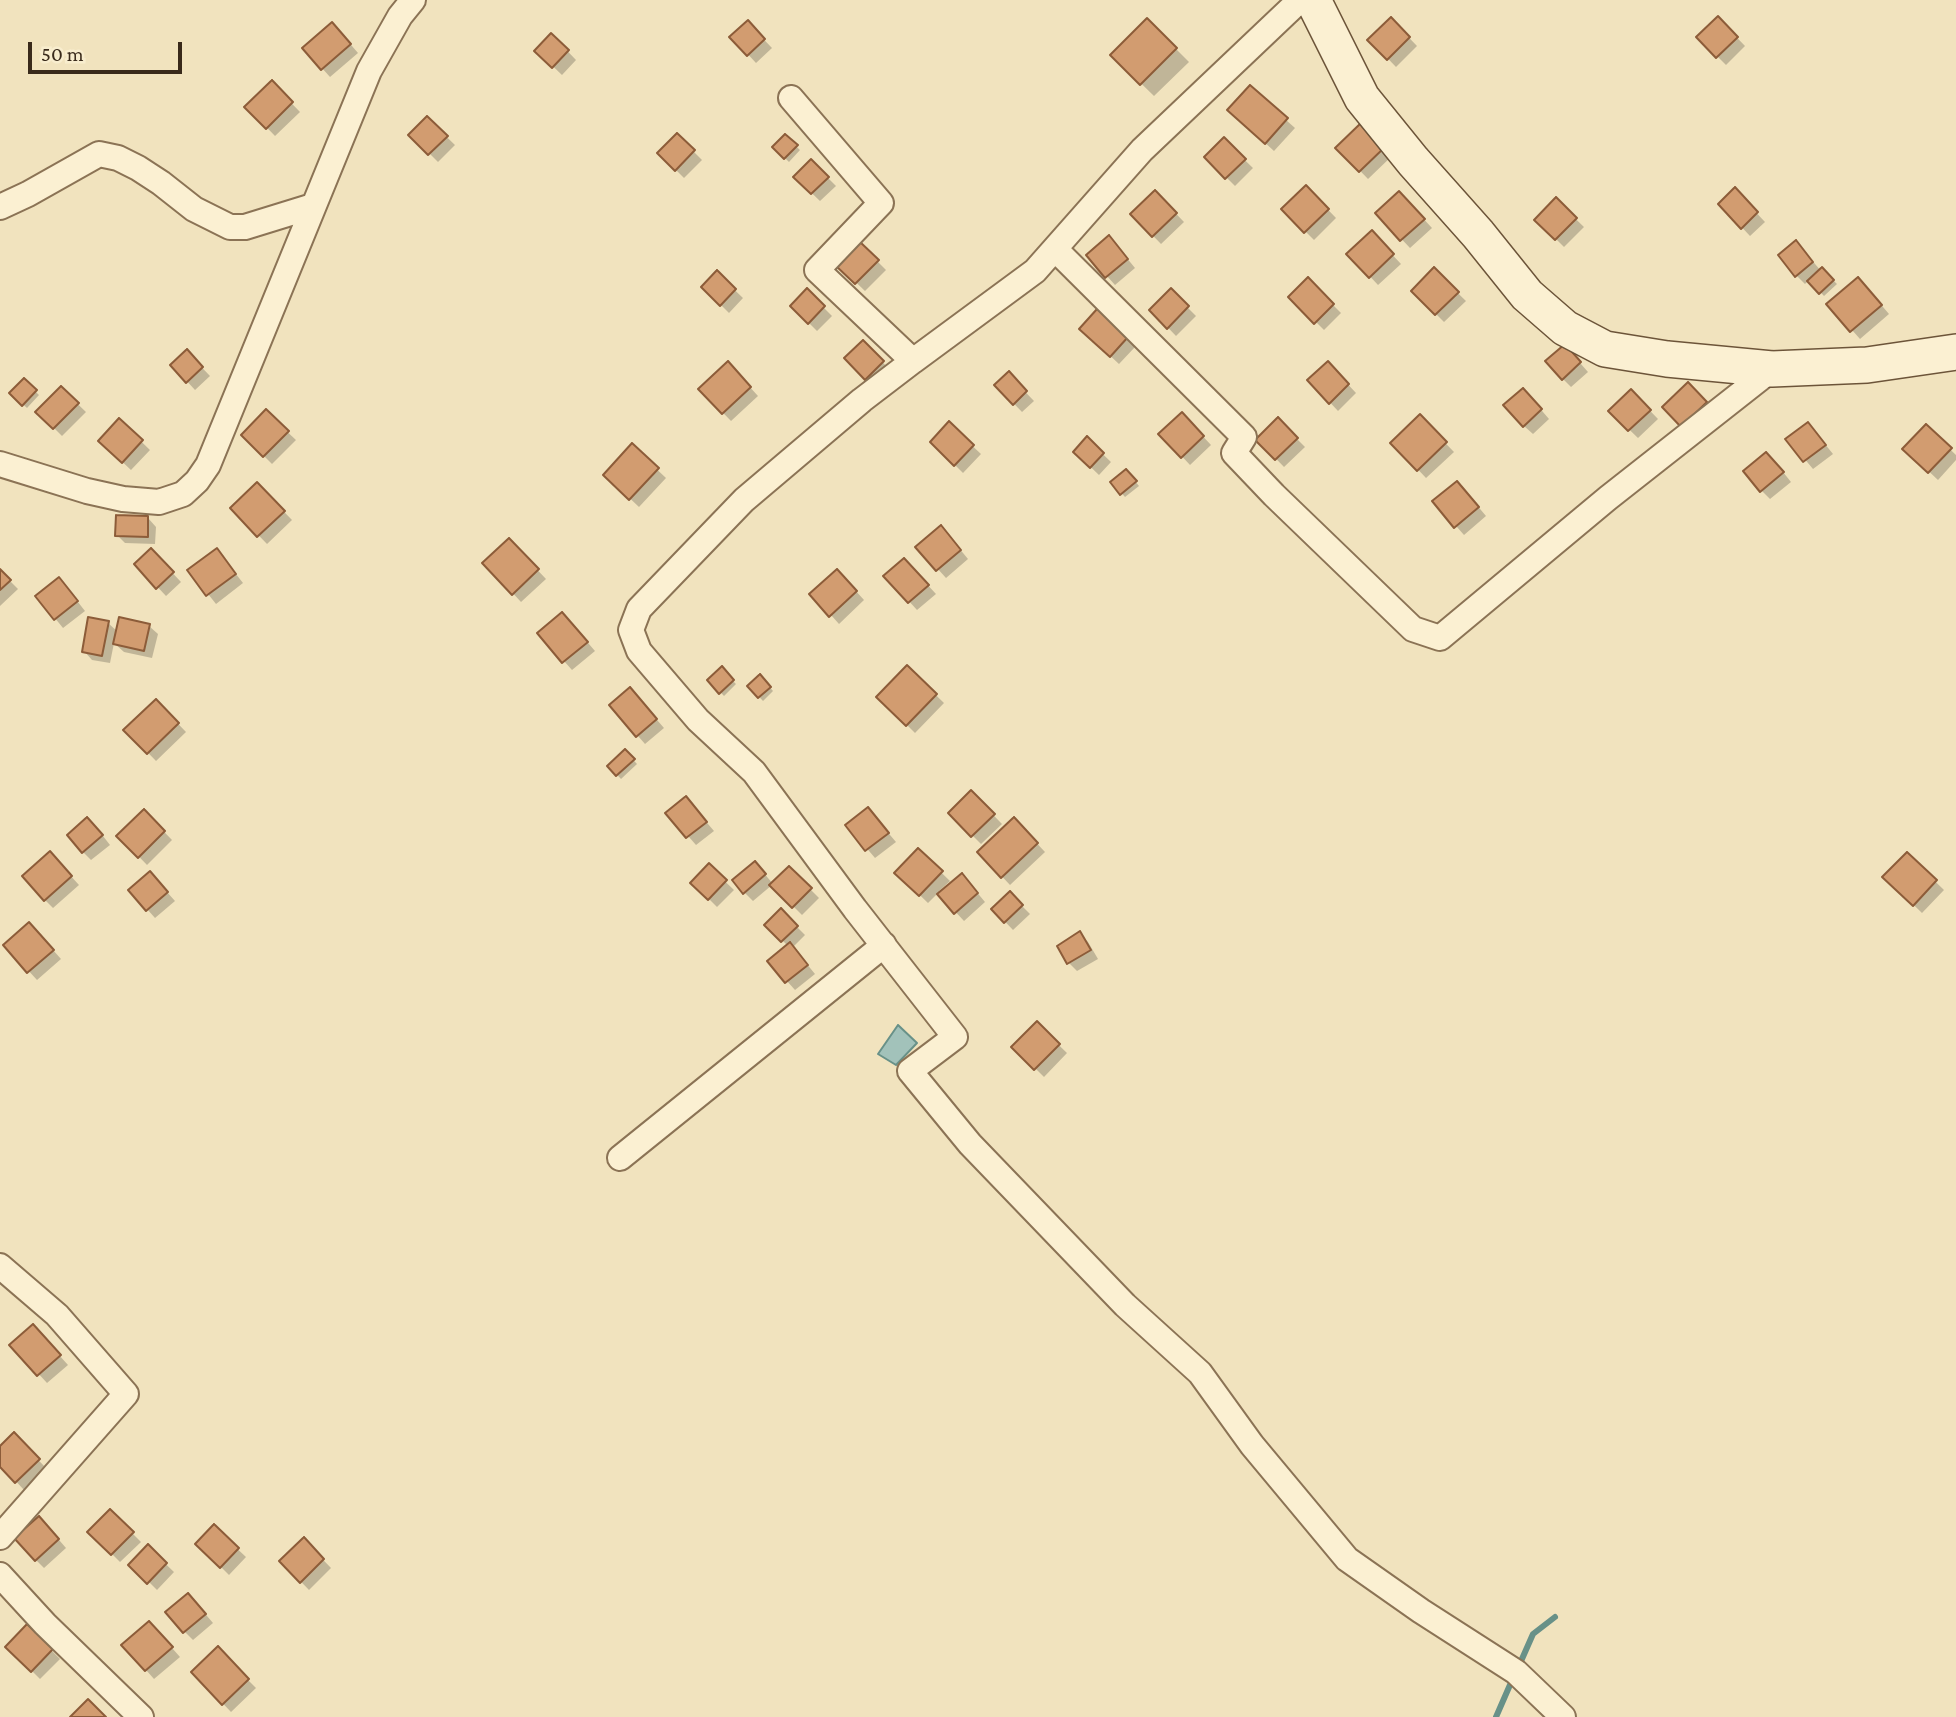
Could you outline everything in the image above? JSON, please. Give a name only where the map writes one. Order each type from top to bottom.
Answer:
[{"type":"main road","points":[[1312,0],[1362,98],[1527,295],[1565,328],[1605,349],[1667,359],[1772,369],[1867,365],[1956,352]]},
{"type":"street","points":[[0,464],[87,491],[123,499],[159,502],[183,494],[197,481],[208,465],[369,71],[400,16],[413,0]]},
{"type":"street","points":[[1300,0],[1142,150],[1035,271],[862,400],[744,500],[639,609],[631,630],[639,651],[698,720],[754,772],[955,1037],[910,1071],[970,1143],[1125,1305],[1200,1373],[1252,1445],[1348,1559],[1421,1611],[1516,1672],[1563,1717]]},
{"type":"street","points":[[791,97],[881,203],[817,270],[913,362]]},
{"type":"street","points":[[0,207],[99,154],[118,158],[138,168],[194,209],[230,226],[245,228],[313,206]]},
{"type":"street","points":[[1055,249],[1244,437],[1234,453],[1273,495],[1413,629],[1440,638],[1608,498],[1772,369]]},
{"type":"street","points":[[620,1158],[884,945]]},
{"type":"street","points":[[0,1266],[57,1315],[126,1394],[0,1537]]},
{"type":"street","points":[[0,1575],[45,1624],[141,1717]]},
{"type":"water","points":[[898,1025],[917,1043],[896,1065],[878,1054]]},
{"type":"building","points":[[1718,16],[1738,37],[1716,58],[1696,37]]},
{"type":"building","points":[[1391,17],[1410,37],[1387,60],[1367,40]]},
{"type":"building","points":[[1147,18],[1177,48],[1140,85],[1110,55]]},
{"type":"building","points":[[748,20],[765,39],[747,56],[729,37]]},
{"type":"building","points":[[332,22],[351,44],[321,70],[302,48]]},
{"type":"building","points":[[551,33],[569,50],[552,68],[534,51]]},
{"type":"building","points":[[272,80],[293,102],[266,129],[244,107]]},
{"type":"building","points":[[1250,85],[1288,118],[1265,144],[1227,110]]},
{"type":"building","points":[[427,116],[448,136],[428,155],[408,135]]},
{"type":"building","points":[[1362,122],[1386,146],[1359,172],[1335,148]]},
{"type":"building","points":[[677,133],[695,150],[675,171],[657,153]]},
{"type":"building","points":[[785,134],[798,145],[784,159],[772,147]]},
{"type":"building","points":[[1224,137],[1246,159],[1225,179],[1204,157]]},
{"type":"building","points":[[811,159],[829,177],[811,194],[793,177]]},
{"type":"building","points":[[1306,185],[1329,209],[1304,233],[1281,209]]},
{"type":"building","points":[[1735,187],[1758,212],[1741,229],[1718,204]]},
{"type":"building","points":[[1155,190],[1177,213],[1152,237],[1130,214]]},
{"type":"building","points":[[1399,191],[1425,219],[1400,241],[1375,213]]},
{"type":"building","points":[[1556,197],[1577,218],[1555,240],[1534,220]]},
{"type":"building","points":[[1372,230],[1394,254],[1369,278],[1346,254]]},
{"type":"building","points":[[1109,235],[1128,259],[1105,278],[1086,255]]},
{"type":"building","points":[[1796,240],[1813,262],[1795,277],[1778,255]]},
{"type":"building","points":[[859,241],[879,260],[855,284],[835,265]]},
{"type":"building","points":[[1434,267],[1459,292],[1435,315],[1411,291]]},
{"type":"building","points":[[1822,267],[1834,280],[1819,294],[1807,281]]},
{"type":"building","points":[[717,270],[736,289],[720,306],[701,287]]},
{"type":"building","points":[[1308,277],[1334,304],[1314,324],[1288,297]]},
{"type":"building","points":[[1858,277],[1882,305],[1850,332],[1826,304]]},
{"type":"building","points":[[807,288],[825,306],[808,324],[790,306]]},
{"type":"building","points":[[1171,288],[1189,306],[1167,329],[1149,310]]},
{"type":"building","points":[[1097,309],[1128,337],[1110,357],[1079,329]]},
{"type":"building","points":[[863,340],[884,361],[865,380],[844,358]]},
{"type":"building","points":[[1565,344],[1581,362],[1562,380],[1545,361]]},
{"type":"building","points":[[187,349],[203,367],[186,383],[170,365]]},
{"type":"building","points":[[728,361],[751,387],[722,414],[698,389]]},
{"type":"building","points":[[1328,361],[1349,384],[1329,404],[1307,380]]},
{"type":"building","points":[[1009,371],[1027,391],[1013,405],[994,385]]},
{"type":"building","points":[[24,378],[37,390],[22,406],[9,393]]},
{"type":"building","points":[[1688,382],[1707,402],[1681,427],[1662,407]]},
{"type":"building","points":[[61,386],[79,403],[53,429],[35,412]]},
{"type":"building","points":[[1523,388],[1542,409],[1523,427],[1503,405]]},
{"type":"building","points":[[1631,389],[1651,410],[1628,431],[1608,411]]},
{"type":"building","points":[[266,409],[289,431],[263,457],[241,435]]},
{"type":"building","points":[[1182,412],[1204,436],[1181,458],[1158,434]]},
{"type":"building","points":[[1420,414],[1447,442],[1417,471],[1390,443]]},
{"type":"building","points":[[1278,417],[1298,438],[1275,460],[1255,440]]},
{"type":"building","points":[[119,418],[143,440],[122,463],[98,441]]},
{"type":"building","points":[[949,421],[974,445],[954,466],[930,442]]},
{"type":"building","points":[[1808,422],[1826,445],[1803,462],[1785,439]]},
{"type":"building","points":[[1926,424],[1952,448],[1928,473],[1902,449]]},
{"type":"building","points":[[1087,436],[1104,453],[1090,468],[1073,452]]},
{"type":"building","points":[[632,443],[659,468],[629,500],[603,475]]},
{"type":"building","points":[[1766,452],[1784,472],[1760,492],[1743,471]]},
{"type":"building","points":[[1126,469],[1137,481],[1120,495],[1110,482]]},
{"type":"building","points":[[1457,481],[1479,507],[1454,528],[1432,501]]},
{"type":"building","points":[[257,482],[285,511],[257,537],[230,508]]},
{"type":"building","points":[[116,515],[148,516],[148,537],[115,536]]},
{"type":"building","points":[[941,525],[961,550],[936,571],[915,547]]},
{"type":"building","points":[[509,538],[539,569],[512,595],[482,563]]},
{"type":"building","points":[[151,548],[174,572],[156,589],[134,564]]},
{"type":"building","points":[[217,548],[236,574],[206,596],[187,570]]},
{"type":"building","points":[[904,558],[929,585],[908,603],[883,576]]},
{"type":"building","points":[[0,569],[11,580],[0,590]]},
{"type":"building","points":[[837,569],[857,591],[829,617],[809,594]]},
{"type":"building","points":[[59,577],[78,601],[54,620],[35,596]]},
{"type":"building","points":[[562,612],[588,642],[562,663],[537,633]]},
{"type":"building","points":[[88,617],[109,621],[102,656],[82,652]]},
{"type":"building","points":[[119,617],[150,624],[144,651],[113,644]]},
{"type":"building","points":[[907,665],[937,694],[906,726],[876,697]]},
{"type":"building","points":[[722,666],[734,680],[719,694],[707,680]]},
{"type":"building","points":[[760,674],[771,687],[758,698],[747,686]]},
{"type":"building","points":[[630,687],[657,719],[636,737],[609,705]]},
{"type":"building","points":[[156,699],[179,723],[147,754],[123,730]]},
{"type":"building","points":[[625,749],[635,759],[616,776],[607,766]]},
{"type":"building","points":[[971,790],[995,814],[971,837],[948,813]]},
{"type":"building","points":[[686,796],[707,822],[686,838],[665,813]]},
{"type":"building","points":[[868,807],[889,833],[865,851],[845,825]]},
{"type":"building","points":[[144,809],[165,831],[138,858],[116,836]]},
{"type":"building","points":[[87,817],[103,835],[82,853],[67,835]]},
{"type":"building","points":[[1014,817],[1038,843],[1001,878],[977,852]]},
{"type":"building","points":[[918,848],[943,871],[919,896],[894,873]]},
{"type":"building","points":[[50,851],[72,876],[44,901],[22,876]]},
{"type":"building","points":[[1907,852],[1937,880],[1913,906],[1882,877]]},
{"type":"building","points":[[755,861],[766,874],[743,894],[732,880]]},
{"type":"building","points":[[709,863],[727,880],[708,900],[690,883]]},
{"type":"building","points":[[789,866],[812,888],[792,908],[769,885]]},
{"type":"building","points":[[150,871],[168,892],[146,911],[128,890]]},
{"type":"building","points":[[962,873],[978,893],[954,914],[937,894]]},
{"type":"building","points":[[1010,891],[1023,905],[1004,923],[991,909]]},
{"type":"building","points":[[781,908],[798,926],[781,942],[764,925]]},
{"type":"building","points":[[29,922],[54,950],[27,973],[3,945]]},
{"type":"building","points":[[1080,931],[1091,950],[1067,964],[1057,946]]},
{"type":"building","points":[[790,942],[808,965],[785,983],[767,961]]},
{"type":"building","points":[[1037,1021],[1060,1044],[1034,1070],[1011,1047]]},
{"type":"building","points":[[33,1324],[61,1355],[37,1376],[9,1345]]},
{"type":"building","points":[[14,1432],[40,1459],[15,1483],[0,1467],[0,1446]]},
{"type":"building","points":[[110,1509],[134,1532],[111,1555],[87,1532]]},
{"type":"building","points":[[39,1516],[59,1539],[35,1561],[14,1538]]},
{"type":"building","points":[[214,1524],[239,1548],[220,1568],[195,1544]]},
{"type":"building","points":[[304,1537],[324,1559],[300,1583],[279,1561]]},
{"type":"building","points":[[148,1544],[167,1563],[147,1584],[128,1565]]},
{"type":"building","points":[[188,1593],[206,1614],[183,1633],[165,1612]]},
{"type":"building","points":[[149,1621],[173,1647],[145,1671],[121,1645]]},
{"type":"building","points":[[27,1624],[53,1649],[31,1672],[5,1647]]},
{"type":"building","points":[[218,1646],[249,1679],[222,1705],[191,1672]]},
{"type":"building","points":[[88,1699],[106,1717],[70,1717]]},
{"type":"waterway","points":[[1518,1668],[1533,1634],[1555,1617]]},
{"type":"waterway","points":[[1496,1717],[1513,1678]]}]
